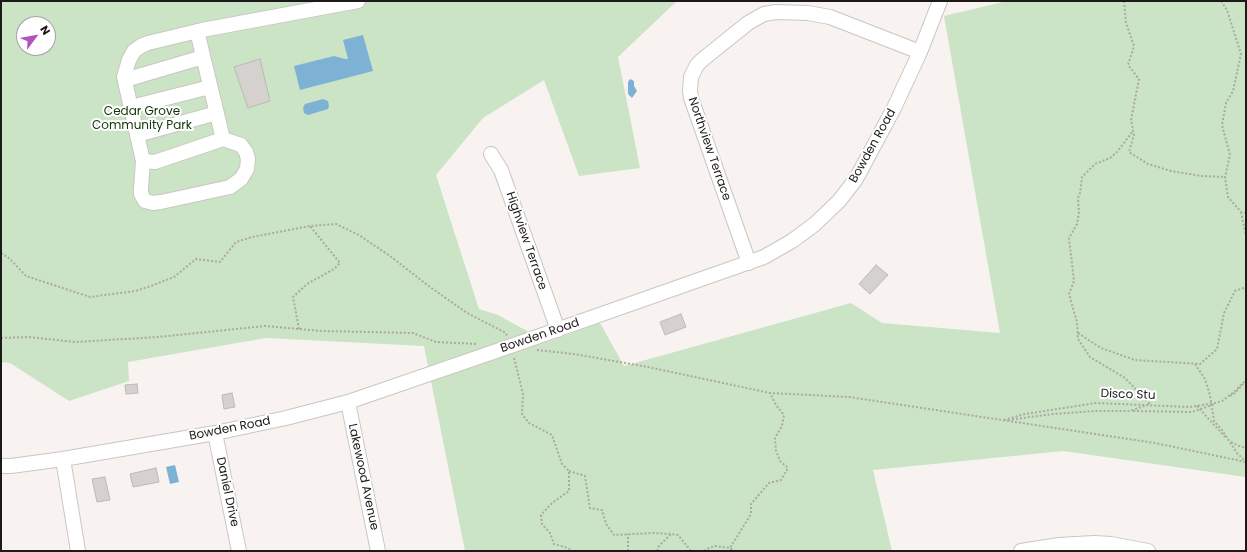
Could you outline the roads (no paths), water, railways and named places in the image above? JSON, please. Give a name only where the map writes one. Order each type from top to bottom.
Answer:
[{"type":"street","points":[[143,162],[155,162],[223,139],[241,145],[246,152],[248,159],[247,169],[241,179],[230,187],[161,202],[152,203],[145,201],[141,189],[143,162],[124,80],[129,60],[134,51],[148,43],[200,30],[358,1]]},
{"type":"street","name":"Bowden Road","points":[[1,466],[62,459],[215,433],[286,418],[348,402],[749,263],[778,250],[804,233],[826,214],[856,179],[894,108],[920,52],[940,1]]},
{"type":"street","name":"Northview Terrace","points":[[749,263],[691,98],[691,77],[697,65],[748,23],[764,14],[776,12],[808,13],[830,17],[920,52]]},
{"type":"street","points":[[200,30],[203,58],[223,139]]},
{"type":"street","points":[[124,80],[203,58]]},
{"type":"street","points":[[131,107],[210,87]]},
{"type":"street","points":[[137,135],[216,113]]},
{"type":"street","name":"Highview Terrace","points":[[492,154],[501,170],[558,330]]},
{"type":"street","name":"Lakewood Avenue","points":[[348,402],[378,551]]},
{"type":"street","name":"Daniel Drive","points":[[215,433],[239,551]]},
{"type":"street","points":[[62,459],[78,551]]},
{"type":"street","points":[[1021,551],[1059,545],[1111,544],[1148,551]]},
{"type":"water","points":[[363,35],[373,71],[300,90],[294,66],[334,56],[348,59],[343,40]]},
{"type":"water","points":[[630,79],[634,81],[634,86],[637,91],[632,98],[628,94],[628,82]]},
{"type":"water","points":[[323,99],[328,101],[328,109],[308,115],[304,113],[303,108],[305,104]]},
{"type":"water","points":[[175,465],[179,482],[170,484],[166,467]]},
{"type":"park label","name":"Cedar Grove Community Park","points":[[142,119]]}]
